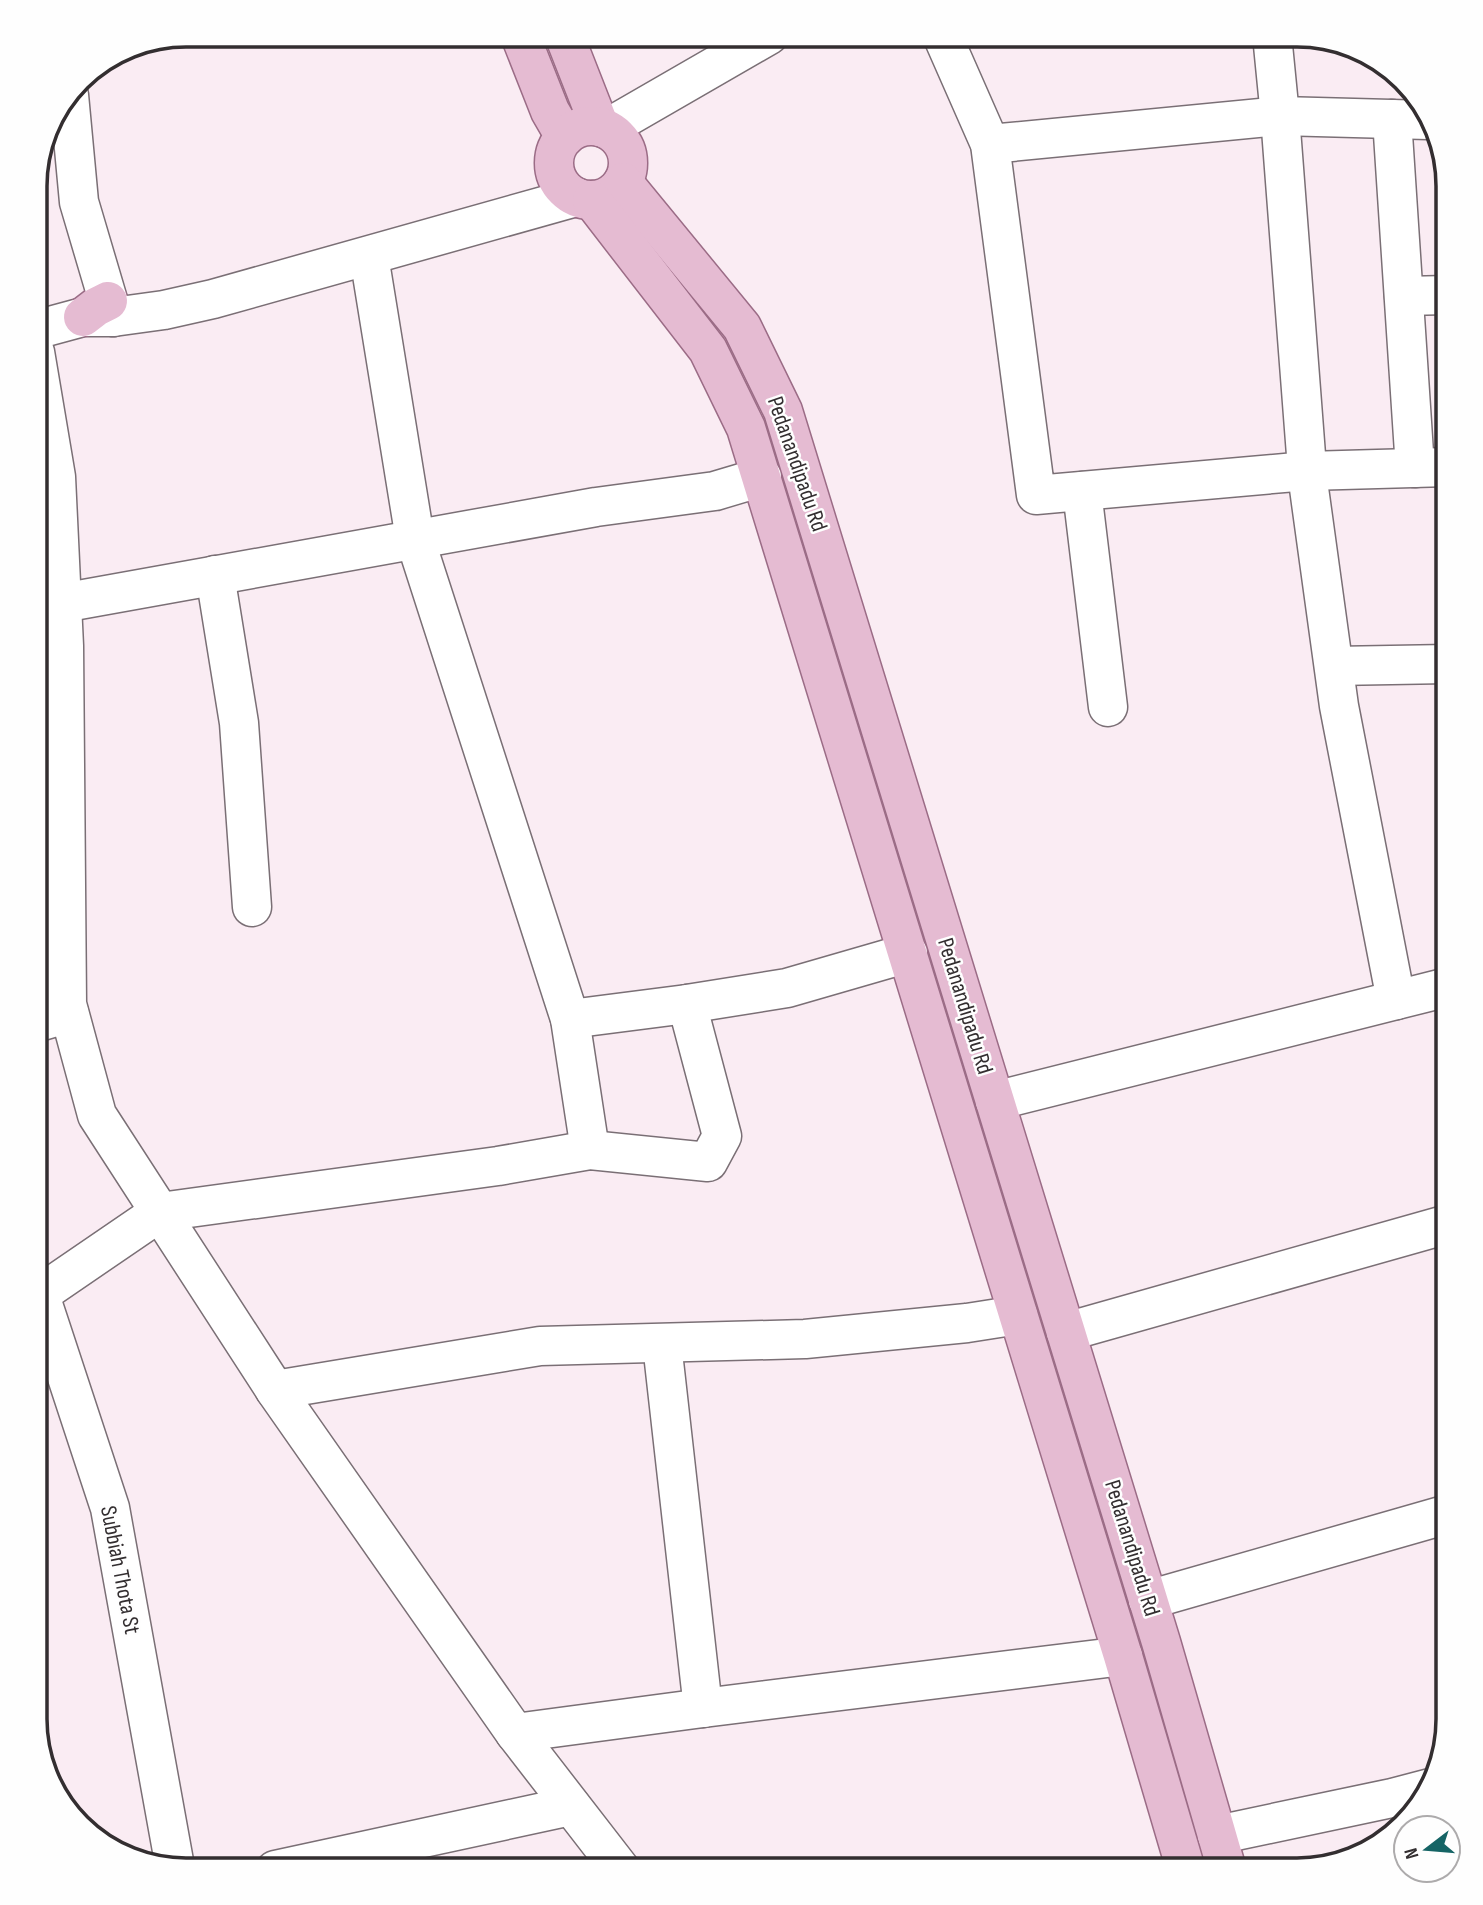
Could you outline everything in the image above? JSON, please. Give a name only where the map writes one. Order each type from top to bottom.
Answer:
[{"type":"main road","points":[[525,48],[550,111],[590,131],[617,136],[625,147],[627,172],[587,190],[554,167],[560,142],[590,131]]},
{"type":"main road","points":[[568,48],[590,131]]},
{"type":"main road","name":"Pedanandipadu Rd","points":[[587,190],[708,350],[746,428],[1182,1858]]},
{"type":"main road","name":"Pedanandipadu Rd","points":[[587,190],[742,327],[783,411],[1148,1600],[1222,1852]]},
{"type":"street","points":[[590,131],[745,48]]},
{"type":"street","points":[[948,48],[990,144],[1036,495],[1307,471],[1431,467],[1404,296],[1410,119],[1280,116],[990,144]]},
{"type":"street","points":[[1273,48],[1307,471],[1339,706],[1396,1000]]},
{"type":"street","points":[[70,110],[79,202],[101,312]]},
{"type":"street","points":[[101,312],[164,310],[213,299],[369,256],[587,190]]},
{"type":"street","points":[[48,326],[101,312],[160,285],[587,190]]},
{"type":"street","points":[[369,256],[415,540],[570,1019],[590,1150]]},
{"type":"street","points":[[1404,296],[1436,295]]},
{"type":"street","points":[[48,428],[56,477],[64,646],[66,1004],[52,1018],[97,1115],[275,1390],[515,1734],[612,1858]]},
{"type":"street","points":[[62,603],[596,507],[715,491],[762,477]]},
{"type":"street","points":[[1082,491],[1108,707]]},
{"type":"street","points":[[215,575],[239,723],[252,907]]},
{"type":"street","points":[[1334,666],[1436,664]]},
{"type":"street","points":[[570,1019],[787,988],[908,953]]},
{"type":"street","points":[[995,1101],[1436,990]]},
{"type":"street","points":[[47,1300],[160,1212],[498,1166],[590,1150],[708,1162],[722,1136],[687,1004]]},
{"type":"street","points":[[1066,1332],[1436,1227]]},
{"type":"street","points":[[275,1390],[540,1346],[805,1339],[967,1323],[1018,1315]]},
{"type":"street","name":"Subbiah Thota St","points":[[47,1327],[110,1508],[173,1857]]},
{"type":"street","points":[[662,1344],[703,1708]]},
{"type":"street","points":[[1148,1600],[1436,1517]]},
{"type":"street","points":[[515,1734],[1123,1656]]},
{"type":"street","points":[[1222,1852],[1414,1792]]},
{"type":"street","points":[[330,1858],[571,1806]]}]
